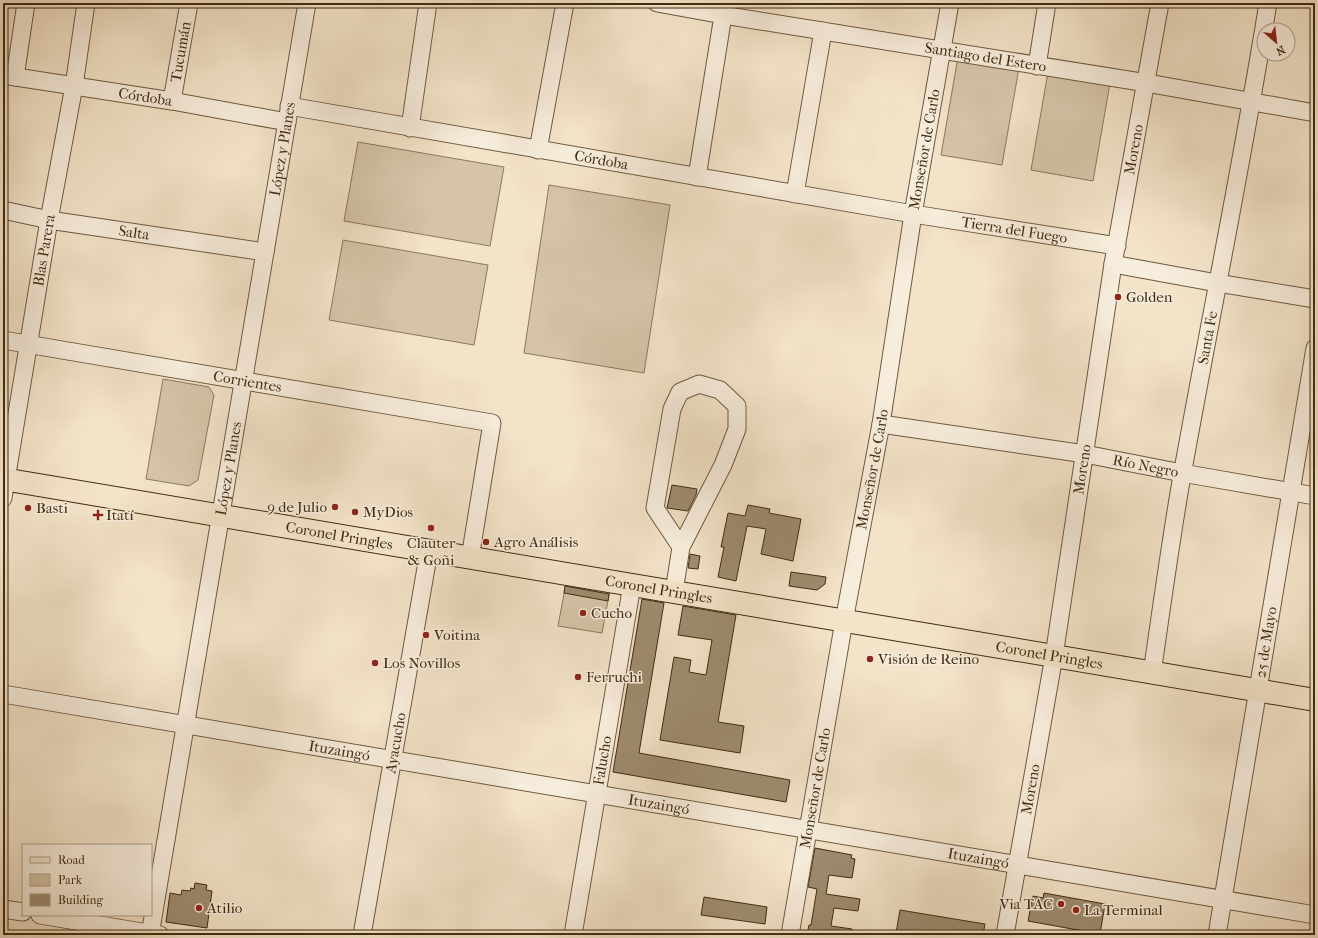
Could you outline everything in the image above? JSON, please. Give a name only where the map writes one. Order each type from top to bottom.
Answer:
[{"type":"main road","name":"Coronel Pringles","points":[[4,486],[220,516],[1315,700]]},
{"type":"street","points":[[9,76],[26,3]]},
{"type":"street","name":"Blas Parera","points":[[4,486],[49,220],[74,86],[86,3]]},
{"type":"street","name":"Tucumán","points":[[172,100],[188,3]]},
{"type":"street","name":"López y Planes","points":[[153,934],[185,725],[307,3]]},
{"type":"street","points":[[410,128],[428,3]]},
{"type":"street","points":[[538,150],[565,3]]},
{"type":"street","name":"Santiago del Estero","points":[[657,3],[724,9],[823,31],[943,49],[1315,113]]},
{"type":"street","name":"Monseñor de Carlo","points":[[790,935],[844,621],[881,424],[913,214],[950,3]]},
{"type":"street","points":[[1037,66],[1047,3]]},
{"type":"street","name":"Moreno","points":[[1005,935],[1054,656],[1113,264],[1147,83],[1160,3]]},
{"type":"street","name":"Santa Fe","points":[[1152,673],[1182,473],[1252,102],[1268,3]]},
{"type":"street","points":[[697,177],[724,9]]},
{"type":"street","points":[[795,194],[823,31]]},
{"type":"street","name":"Córdoba","points":[[9,76],[172,100],[286,122]]},
{"type":"street","name":"Córdoba","points":[[289,106],[913,214]]},
{"type":"street","name":"Salta","points":[[3,210],[49,220],[265,252]]},
{"type":"street","name":"Tierra del Fuego","points":[[913,214],[1117,246]]},
{"type":"street","points":[[1113,264],[1315,299]]},
{"type":"street","name":"Corrientes","points":[[3,340],[492,423],[470,558]]},
{"type":"street","name":"25 de Mayo","points":[[1217,935],[1292,492],[1311,394],[1315,348]]},
{"type":"street","points":[[674,592],[681,547],[723,465],[737,429],[736,406],[720,390],[699,384],[680,392],[672,409],[654,508],[681,547]]},
{"type":"street","name":"Río Negro","points":[[881,424],[1085,454],[1182,473],[1315,496]]},
{"type":"street","name":"Ayacucho","points":[[362,935],[429,551]]},
{"type":"street","name":"Falucho","points":[[572,935],[632,585]]},
{"type":"street","name":"Ituzaingó","points":[[3,694],[1315,915]]},
{"type":"street","points":[[3,909],[22,912]]},
{"type":"street","points":[[46,916],[153,934]]},
{"type":"green space","points":[[958,57],[1019,68],[1002,165],[941,155]]},
{"type":"green space","points":[[1048,72],[1110,83],[1093,181],[1031,170]]},
{"type":"green space","points":[[358,142],[504,167],[490,246],[344,221]]},
{"type":"green space","points":[[549,185],[670,205],[644,373],[524,353]]},
{"type":"green space","points":[[343,240],[488,265],[474,345],[329,320]]},
{"type":"green space","points":[[163,379],[209,387],[214,395],[198,480],[189,486],[146,479]]},
{"type":"green space","name":"Cucho","points":[[566,583],[610,590],[602,633],[558,626]]},
{"type":"building","points":[[672,485],[697,489],[696,495],[688,511],[667,508]]},
{"type":"building","points":[[748,505],[770,509],[769,513],[801,519],[793,561],[761,554],[766,529],[747,526],[736,581],[718,577],[724,547],[721,547],[728,513],[745,516]]},
{"type":"building","points":[[690,554],[700,556],[698,569],[688,568]]},
{"type":"building","points":[[791,572],[826,577],[825,584],[817,590],[789,586]]},
{"type":"building","points":[[565,586],[609,594],[608,601],[564,593]]},
{"type":"building","points":[[642,599],[664,603],[639,753],[790,780],[786,802],[613,772]]},
{"type":"building","points":[[683,606],[736,615],[718,722],[744,726],[740,753],[660,740],[674,657],[691,660],[689,672],[706,675],[712,640],[678,635]]},
{"type":"building","points":[[815,848],[852,855],[851,858],[855,859],[852,878],[829,875],[826,894],[860,899],[858,911],[834,908],[831,926],[852,929],[852,935],[807,935],[809,925],[811,925],[817,889],[808,887]]},
{"type":"building","points":[[195,883],[207,885],[206,890],[212,891],[207,928],[166,922],[170,893],[181,895],[182,890],[190,891],[191,888],[194,889]]},
{"type":"building","points":[[1044,893],[1105,904],[1100,934],[1028,921],[1033,896],[1043,898]]},
{"type":"building","points":[[704,897],[767,907],[765,924],[701,915]]},
{"type":"building","points":[[900,910],[985,924],[983,935],[910,935],[896,933]]},
{"type":"place","name":"Golden","points":[[1118,297]]},
{"type":"place","name":"9 de Julio","points":[[335,507]]},
{"type":"place","name":"Basti","points":[[28,508]]},
{"type":"place","name":"MyDios","points":[[355,512]]},
{"type":"place","name":"Itatí","points":[[98,515]]},
{"type":"place","name":"Clauter & Goñi","points":[[431,528]]},
{"type":"place","name":"Agro Análisis","points":[[486,542]]},
{"type":"place","name":"Cucho","points":[[583,613]]},
{"type":"place","name":"Voitina","points":[[426,635]]},
{"type":"place","name":"Visión de Reino","points":[[870,659]]},
{"type":"place","name":"Los Novillos","points":[[375,663]]},
{"type":"place","name":"Ferruchi","points":[[578,677]]},
{"type":"place","name":"Via TAC","points":[[1061,904]]},
{"type":"place","name":"Atilio","points":[[199,908]]},
{"type":"place","name":"La Terminal","points":[[1076,910]]}]
